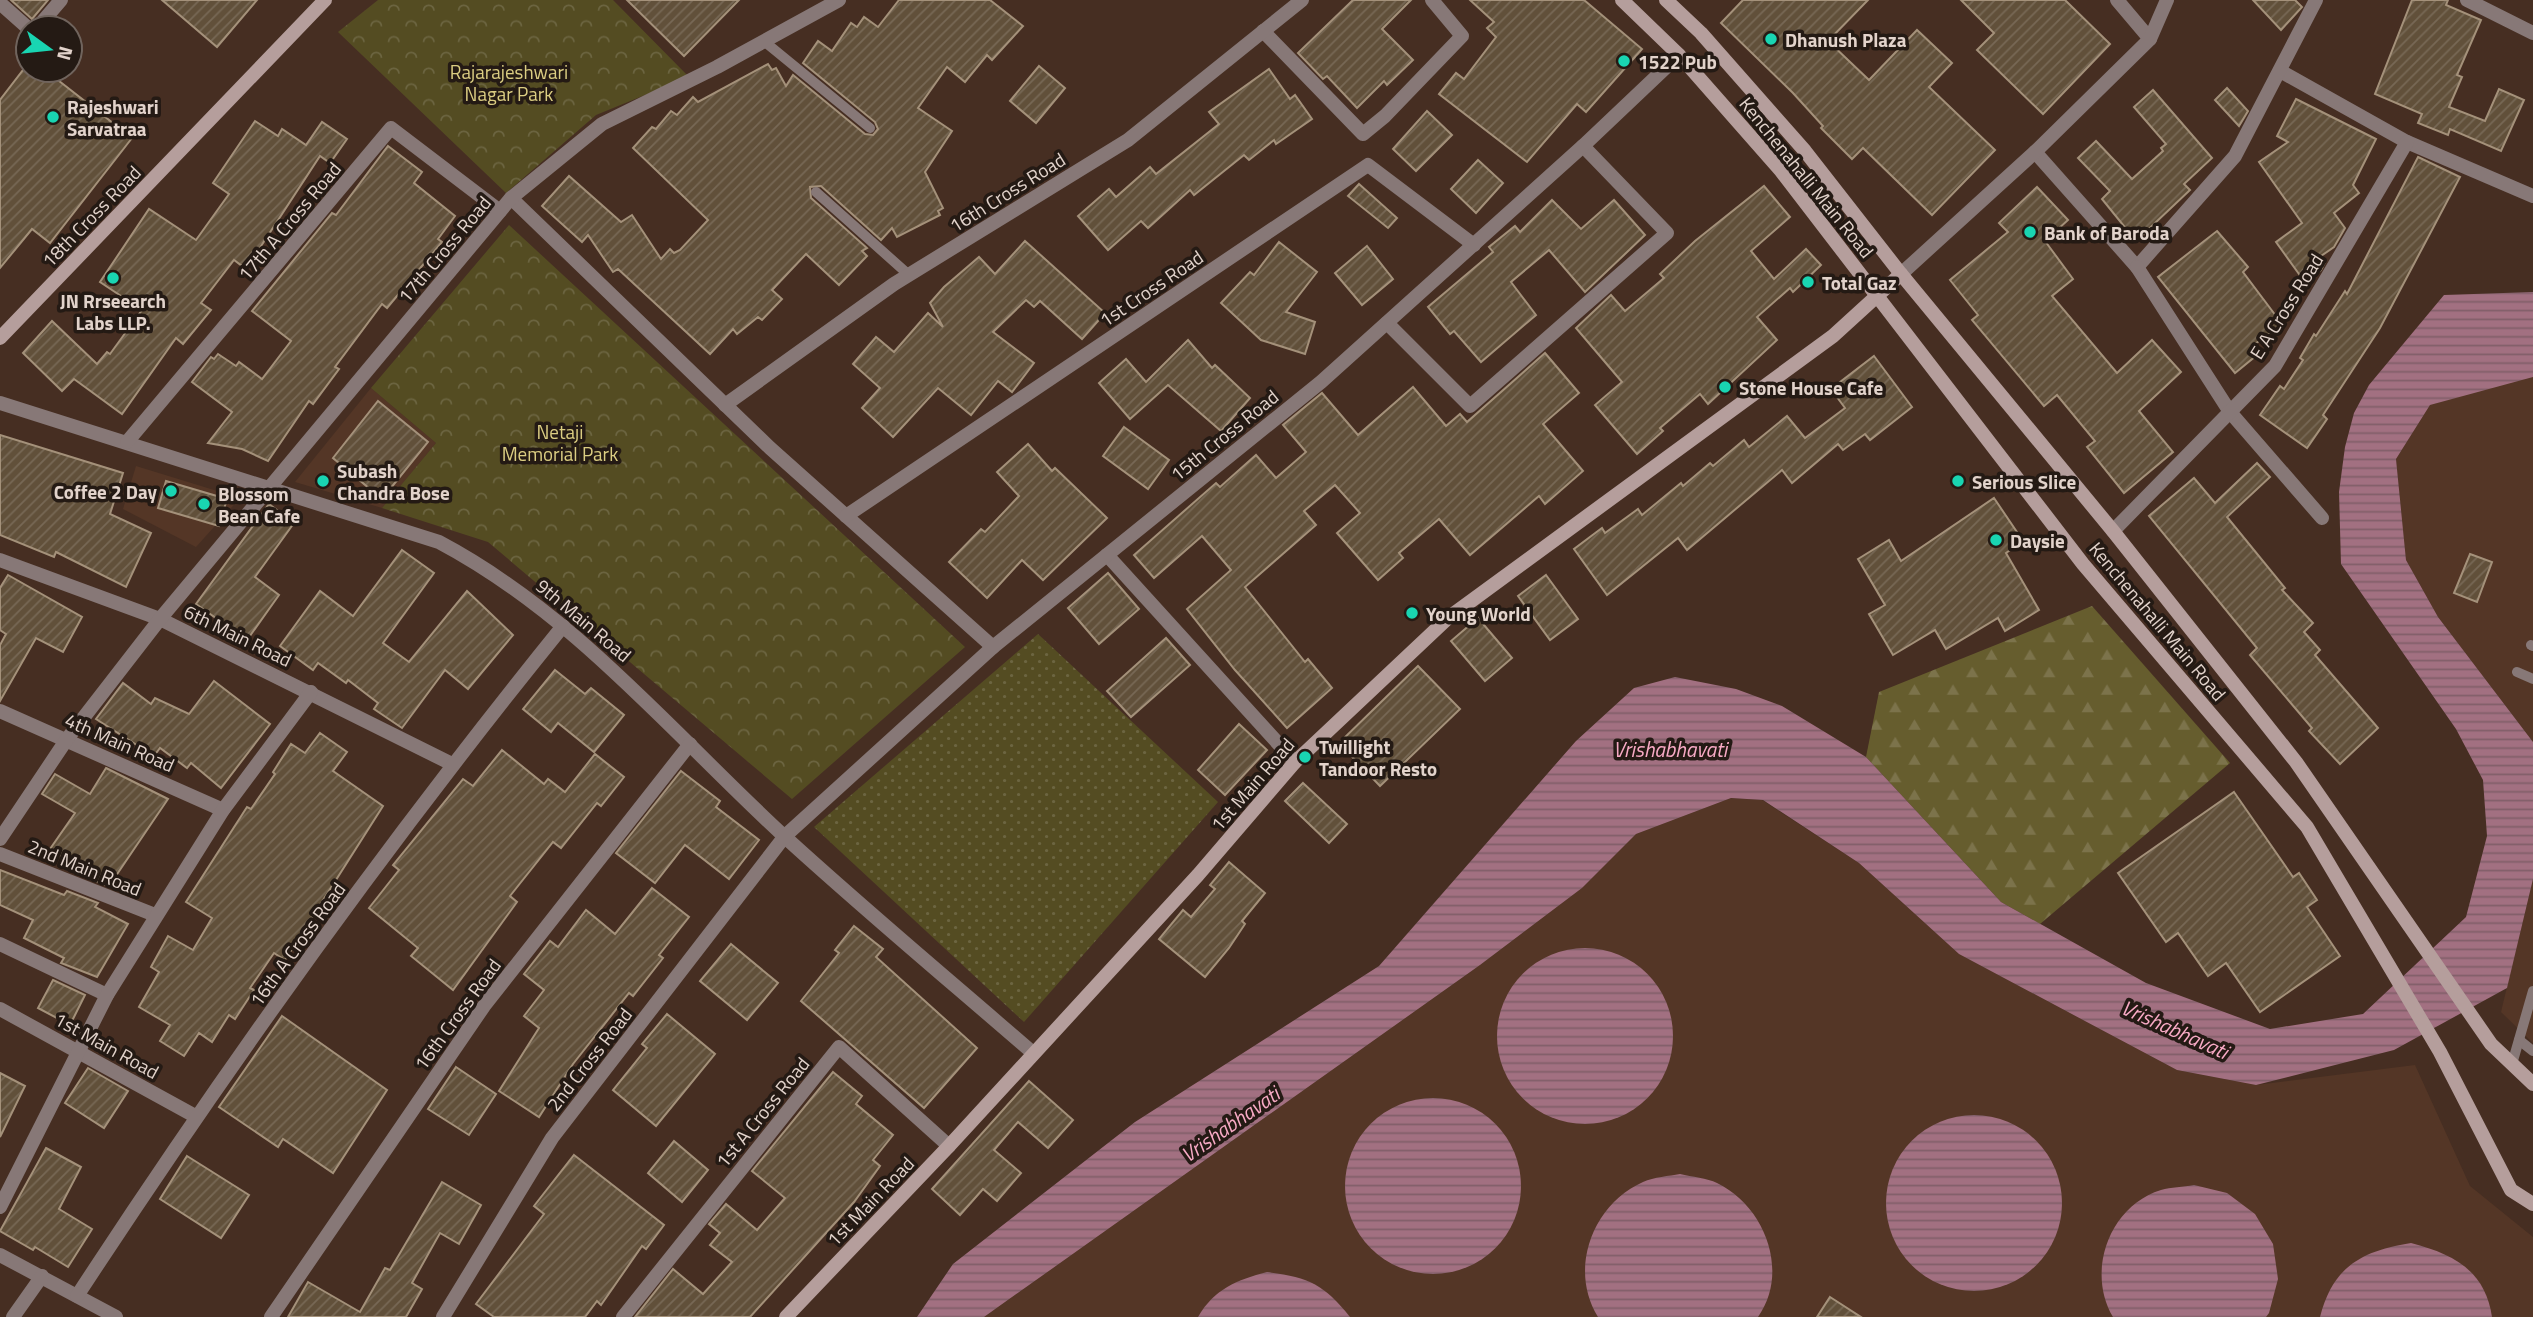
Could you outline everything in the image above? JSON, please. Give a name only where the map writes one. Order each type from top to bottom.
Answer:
[{"type":"main road","name":"18th Cross Road","points":[[0,338],[325,0]]},
{"type":"main road","name":"Kenchenahalli Main Road","points":[[1622,0],[1679,55],[1781,171],[2083,564],[2307,827],[2441,1052],[2511,1190],[2533,1204]]},
{"type":"main road","name":"Kenchenahalli Main Road","points":[[1666,0],[1701,33],[1805,151],[1901,274],[2113,531],[2297,762],[2421,938],[2491,1044],[2533,1084]]},
{"type":"main road","name":"1st Main Road","points":[[786,1317],[949,1146],[1198,875],[1295,762],[1448,618],[1833,336],[1901,274]]},
{"type":"street","points":[[49,14],[61,0]]},
{"type":"street","name":"17th Cross Road","points":[[0,839],[67,739],[160,619],[511,198],[602,124],[765,42],[839,0]]},
{"type":"street","name":"16th Cross Road","points":[[725,405],[909,275],[1128,140],[1302,0]]},
{"type":"street","points":[[1264,31],[1363,134],[1385,116],[1462,36],[1432,0]]},
{"type":"street","points":[[2117,0],[2150,40]]},
{"type":"street","points":[[1901,274],[2035,152],[2150,40],[2167,0]]},
{"type":"street","points":[[2137,267],[2235,156],[2316,0]]},
{"type":"street","points":[[2467,0],[2533,33]]},
{"type":"street","points":[[0,3],[14,16]]},
{"type":"street","name":"15th Cross Road","points":[[785,836],[993,648],[1321,382],[1474,246],[1679,55]]},
{"type":"street","points":[[2280,71],[2407,142],[2533,196]]},
{"type":"street","name":"17th A Cross Road","points":[[127,442],[391,128],[500,211]]},
{"type":"street","name":"E A Cross Road","points":[[2113,531],[2275,366],[2407,142]]},
{"type":"street","points":[[1387,323],[1470,406],[1667,233],[1583,146]]},
{"type":"street","points":[[2035,152],[2137,267],[2230,412],[2322,518]]},
{"type":"street","name":"1st Cross Road","points":[[846,516],[1368,165],[1474,246]]},
{"type":"street","points":[[511,198],[725,405],[993,648]]},
{"type":"street","name":"9th Main Road","points":[[0,402],[439,542],[488,568],[563,626],[785,836],[1033,1053]]},
{"type":"street","points":[[1107,555],[1295,762]]},
{"type":"street","name":"6th Main Road","points":[[0,560],[160,619],[452,764]]},
{"type":"street","name":"16th A Cross Road","points":[[77,1296],[195,1116],[452,764],[563,626]]},
{"type":"street","points":[[0,1207],[107,995],[155,915],[223,810],[311,692]]},
{"type":"street","name":"4th Main Road","points":[[0,711],[223,810]]},
{"type":"street","name":"16th Cross Road","points":[[271,1317],[484,1006],[690,744]]},
{"type":"street","name":"2nd Cross Road","points":[[443,1317],[552,1138],[785,836]]},
{"type":"street","name":"2nd Main Road","points":[[0,853],[155,915]]},
{"type":"street","points":[[0,944],[107,995]]},
{"type":"street","name":"1st Main Road","points":[[0,1009],[195,1116]]},
{"type":"street","name":"1st A Cross Road","points":[[623,1317],[839,1047],[949,1146]]},
{"type":"street","points":[[0,1255],[116,1317]]},
{"type":"street","points":[[13,1317],[42,1276]]},
{"type":"lane","points":[[765,42],[870,128]]},
{"type":"lane","points":[[816,192],[909,275]]},
{"type":"lane","points":[[2516,672],[2533,679]]},
{"type":"lane","points":[[2512,1064],[2533,991]]},
{"type":"lane","points":[[2519,1040],[2533,1051]]},
{"type":"shaded area","points":[[2533,377],[2533,742],[2438,617],[2406,560],[2396,459],[2430,405]]},
{"type":"shaded area","points":[[371,388],[436,443],[382,508],[295,482]]},
{"type":"shaded area","points":[[136,466],[240,498],[196,547],[123,509]]},
{"type":"shaded area","points":[[1731,798],[1762,800],[1859,863],[1959,954],[2177,1070],[2256,1085],[2415,1065],[2470,1186],[2533,1237],[2533,1317],[984,1317],[1480,965],[1582,888],[1636,834]]},
{"type":"shaded area","points":[[2533,879],[2533,1043],[2501,1012]]},
{"type":"green space","name":"Rajarajeshwari Nagar Park","points":[[378,0],[613,0],[689,77],[596,115],[506,193],[338,32]]},
{"type":"green space","name":"Netaji Memorial Park","points":[[509,225],[965,647],[792,799],[488,542],[382,508],[436,443],[371,388]]},
{"type":"green space","points":[[2092,606],[2230,763],[2040,924],[2001,902],[1866,757],[1879,692]]},
{"type":"green space","points":[[1038,634],[1218,802],[1024,1022],[814,827]]},
{"type":"water","name":"Vrishabhavati","points":[[2533,292],[2533,377],[2430,405],[2396,459],[2406,560],[2438,617],[2533,742],[2533,879],[2507,988],[2394,1050],[2256,1085],[2177,1070],[1959,954],[1859,863],[1763,800],[1731,798],[1636,834],[1582,888],[1480,965],[984,1317],[917,1317],[953,1264],[1135,1122],[1379,966],[1576,741],[1634,688],[1675,677],[1736,689],[1782,706],[1866,757],[2001,902],[2146,983],[2270,1029],[2363,1014],[2466,917],[2487,836],[2483,780],[2456,729],[2341,564],[2339,492],[2345,447],[2354,413],[2369,385],[2444,295]]},
{"type":"water","points":[[1585,948],[1619,955],[1647,974],[1666,1002],[1673,1036],[1666,1070],[1647,1098],[1619,1117],[1585,1124],[1551,1117],[1523,1098],[1504,1070],[1497,1036],[1504,1002],[1523,974],[1551,955]]},
{"type":"water","points":[[1433,1098],[1467,1105],[1495,1124],[1514,1152],[1521,1186],[1514,1220],[1495,1248],[1467,1267],[1433,1274],[1399,1267],[1371,1248],[1352,1220],[1345,1186],[1352,1152],[1371,1124],[1399,1105]]},
{"type":"water","points":[[1974,1115],[2008,1122],[2036,1141],[2055,1169],[2062,1203],[2055,1237],[2036,1265],[2008,1284],[1974,1291],[1940,1284],[1912,1265],[1893,1237],[1886,1203],[1893,1169],[1912,1141],[1940,1122]]},
{"type":"water","points":[[1680,1174],[1717,1183],[1748,1207],[1760,1224],[1768,1242],[1772,1280],[1758,1317],[1598,1317],[1589,1298],[1585,1279],[1590,1240],[1599,1222],[1625,1192],[1647,1180]]},
{"type":"water","points":[[2194,1185],[2227,1193],[2255,1214],[2273,1244],[2278,1279],[2269,1313],[2266,1317],[2113,1317],[2105,1299],[2102,1280],[2107,1243],[2116,1225],[2128,1210],[2143,1198],[2161,1190]]},
{"type":"water","points":[[2411,1243],[2426,1247],[2465,1266],[2482,1287],[2492,1317],[2320,1317],[2333,1285],[2352,1264],[2378,1251]]},
{"type":"water","points":[[1267,1272],[1294,1276],[1314,1284],[1332,1297],[1350,1317],[1198,1317],[1211,1299],[1227,1287]]},
{"type":"building","points":[[11,0],[48,0],[36,14],[26,14]]},
{"type":"building","points":[[162,0],[257,0],[217,47]]},
{"type":"building","points":[[627,0],[739,0],[684,56]]},
{"type":"building","points":[[899,0],[990,0],[1023,26],[992,60],[987,55],[965,82],[947,67],[918,108],[952,131],[925,172],[943,208],[938,211],[940,215],[897,237],[892,228],[881,240],[821,186],[810,187],[811,198],[867,248],[862,251],[867,256],[839,285],[806,254],[772,290],[782,299],[762,320],[758,317],[737,334],[733,329],[710,354],[618,269],[613,272],[588,235],[582,242],[542,206],[569,176],[621,222],[632,215],[661,259],[670,249],[674,253],[680,250],[708,220],[633,148],[652,127],[656,129],[671,111],[677,115],[693,97],[698,102],[768,64],[772,70],[776,68],[786,86],[793,75],[865,134],[873,135],[878,129],[875,122],[803,63],[818,41],[832,51],[851,23],[857,27],[864,17],[878,27]]},
{"type":"building","points":[[1353,0],[1411,0],[1382,29],[1413,60],[1387,85],[1384,81],[1357,108],[1327,76],[1323,79],[1298,53]]},
{"type":"building","points":[[1470,0],[1584,0],[1642,49],[1586,112],[1577,104],[1527,162],[1439,94],[1456,73],[1464,79],[1496,37],[1487,28],[1494,22]]},
{"type":"building","points":[[1743,0],[1868,0],[1828,41],[1869,80],[1917,30],[1952,63],[1929,87],[1995,150],[1932,215],[1863,148],[1852,159],[1821,128],[1823,126],[1793,93],[1721,23]]},
{"type":"building","points":[[1961,0],[2065,0],[2110,44],[2043,114],[1977,50],[1994,33]]},
{"type":"building","points":[[2253,0],[2295,0],[2302,7],[2281,30]]},
{"type":"building","points":[[2412,0],[2448,0],[2446,5],[2481,20],[2457,75],[2462,77],[2449,107],[2485,121],[2499,89],[2524,100],[2501,151],[2450,129],[2448,135],[2418,123],[2422,114],[2375,94]]},
{"type":"building","points":[[1039,66],[1065,88],[1036,123],[1010,101]]},
{"type":"building","points":[[1269,69],[1290,99],[1295,95],[1312,119],[1276,144],[1274,140],[1249,160],[1244,155],[1194,195],[1190,190],[1148,228],[1141,221],[1108,250],[1078,216],[1109,189],[1116,197],[1150,167],[1156,174],[1219,124],[1209,112]]},
{"type":"building","name":"Rajeshwari Sarvatraa","points":[[14,82],[14,84],[63,84],[132,138],[50,243],[32,229],[0,268],[0,100]]},
{"type":"building","points":[[2227,88],[2248,111],[2239,126],[2215,100]]},
{"type":"building","points":[[2153,90],[2212,158],[2184,184],[2190,190],[2136,241],[2102,199],[2110,191],[2078,158],[2096,141],[2132,179],[2163,151],[2161,148],[2166,144],[2134,107]]},
{"type":"building","points":[[2296,99],[2376,139],[2353,185],[2359,193],[2334,213],[2345,228],[2334,247],[2321,256],[2325,262],[2321,270],[2304,281],[2276,242],[2302,223],[2259,162],[2288,142],[2277,136]]},
{"type":"building","points":[[1427,111],[1452,135],[1416,171],[1393,149]]},
{"type":"building","points":[[255,121],[278,136],[282,129],[306,145],[322,122],[347,139],[330,163],[320,156],[246,269],[234,260],[201,303],[211,310],[183,344],[176,338],[122,414],[74,379],[62,391],[23,353],[52,321],[97,364],[107,352],[110,354],[142,310],[100,282],[149,209],[196,240],[229,194],[213,183]]},
{"type":"building","points":[[388,146],[422,172],[414,183],[455,216],[438,239],[442,242],[387,308],[382,304],[335,367],[339,369],[313,404],[309,401],[268,461],[242,449],[208,443],[232,412],[192,382],[211,357],[214,359],[218,354],[236,366],[239,362],[262,379],[291,341],[252,311],[332,213],[336,215]]},
{"type":"building","points":[[2418,157],[2460,177],[2380,328],[2323,415],[2327,419],[2307,448],[2260,415],[2280,386],[2284,389],[2303,360],[2300,358],[2314,334],[2316,336],[2345,291],[2347,294]]},
{"type":"building","points":[[1478,160],[1503,183],[1476,213],[1451,189]]},
{"type":"building","points":[[1359,184],[1397,218],[1388,228],[1348,196]]},
{"type":"building","points":[[1764,186],[1790,217],[1751,251],[1774,279],[1806,249],[1821,265],[1793,292],[1790,288],[1757,317],[1777,340],[1708,404],[1700,394],[1660,428],[1663,431],[1637,454],[1595,405],[1622,382],[1576,328],[1611,295],[1625,311],[1664,278],[1660,274],[1695,241]]},
{"type":"building","points":[[2037,187],[2068,220],[2045,241],[2073,279],[2052,296],[2117,373],[2152,340],[2181,372],[2139,411],[2173,452],[2124,493],[2087,447],[2095,441],[2057,395],[2044,406],[1972,320],[1978,315],[1950,280],[2008,232],[1999,223]]},
{"type":"building","points":[[1552,200],[1581,229],[1614,200],[1645,235],[1585,292],[1549,250],[1511,282],[1536,315],[1481,362],[1454,331],[1450,334],[1428,307],[1493,252],[1489,247],[1515,226],[1520,232]]},
{"type":"building","points":[[2217,231],[2248,267],[2243,272],[2282,324],[2251,347],[2257,355],[2235,373],[2158,277]]},
{"type":"building","points":[[1025,241],[1105,313],[1082,339],[1040,301],[1034,307],[1026,300],[993,332],[1034,363],[1012,392],[998,381],[971,415],[938,388],[893,437],[862,408],[880,388],[853,364],[876,337],[894,352],[928,313],[943,327],[930,303],[944,287],[979,257],[995,274]]},
{"type":"building","points":[[1279,242],[1317,272],[1286,312],[1315,322],[1305,354],[1261,340],[1221,303],[1250,272],[1254,275]]},
{"type":"building","points":[[1367,246],[1393,279],[1362,305],[1335,273]]},
{"type":"building","points":[[1188,340],[1212,368],[1215,365],[1250,398],[1221,431],[1168,385],[1130,419],[1099,383],[1126,359],[1146,382]]},
{"type":"building","points":[[1545,353],[1579,393],[1543,424],[1583,471],[1545,504],[1539,496],[1470,555],[1439,519],[1399,553],[1403,558],[1378,580],[1337,533],[1360,513],[1335,485],[1304,511],[1316,525],[1245,587],[1305,662],[1308,659],[1332,688],[1287,728],[1235,670],[1187,609],[1231,570],[1202,536],[1154,578],[1134,555],[1216,483],[1220,487],[1256,455],[1276,478],[1306,452],[1283,425],[1322,393],[1358,435],[1413,387],[1446,426],[1460,414],[1467,422]]},
{"type":"building","points":[[1874,356],[1912,407],[1870,440],[1865,434],[1843,450],[1838,444],[1792,483],[1782,470],[1687,550],[1678,538],[1607,595],[1574,549],[1602,528],[1605,533],[1638,509],[1642,515],[1710,463],[1713,466],[1744,440],[1749,447],[1787,416],[1805,438],[1845,408],[1831,389]]},
{"type":"building","points":[[378,401],[428,442],[382,499],[333,458]]},
{"type":"building","points":[[1124,427],[1169,460],[1148,489],[1103,456]]},
{"type":"building","points":[[0,435],[123,473],[110,514],[151,533],[126,587],[56,552],[54,557],[0,535]]},
{"type":"building","points":[[1028,444],[1052,471],[1055,468],[1107,518],[1043,580],[1022,560],[987,598],[949,562],[981,529],[985,532],[1019,496],[997,472]]},
{"type":"building","points":[[2257,463],[2270,477],[2227,517],[2285,588],[2282,590],[2313,623],[2304,632],[2320,650],[2315,655],[2378,728],[2340,764],[2309,731],[2312,728],[2250,655],[2257,648],[2149,516],[2194,478],[2215,503]]},
{"type":"building","points":[[166,481],[227,499],[219,526],[158,508]]},
{"type":"building","points":[[1994,498],[2023,541],[2006,553],[2039,610],[2005,631],[1998,618],[1946,649],[1935,630],[1893,655],[1869,614],[1885,605],[1858,559],[1889,540],[1901,561]]},
{"type":"building","points":[[269,504],[294,523],[255,577],[279,595],[247,640],[196,604]]},
{"type":"building","points":[[402,550],[434,573],[383,643],[409,662],[467,591],[513,635],[468,689],[445,670],[402,728],[374,709],[378,703],[348,680],[346,683],[318,663],[313,670],[280,646],[320,591],[353,616]]},
{"type":"building","points":[[2470,554],[2492,562],[2477,602],[2454,593]]},
{"type":"building","points":[[1108,573],[1139,609],[1099,644],[1068,608]]},
{"type":"building","points":[[8,575],[82,617],[63,652],[36,638],[0,701],[0,645],[6,634],[0,630],[0,588]]},
{"type":"building","points":[[1546,575],[1578,619],[1550,640],[1518,596]]},
{"type":"building","points":[[1478,618],[1512,658],[1485,681],[1451,641]]},
{"type":"building","points":[[1166,638],[1190,665],[1131,717],[1107,691]]},
{"type":"building","points":[[1418,666],[1460,709],[1380,786],[1339,743]]},
{"type":"building","points":[[555,670],[585,694],[591,688],[624,715],[594,752],[558,723],[551,732],[523,709]]},
{"type":"building","points":[[214,681],[270,724],[221,788],[191,763],[187,768],[160,748],[154,756],[96,719],[123,683],[151,704],[155,698],[189,714]]},
{"type":"building","points":[[1239,724],[1267,750],[1225,795],[1198,770]]},
{"type":"building","points":[[320,733],[347,752],[333,771],[383,806],[285,960],[274,953],[250,988],[254,990],[235,1019],[229,1015],[212,1042],[199,1033],[184,1056],[160,1041],[170,1025],[139,1007],[159,972],[151,967],[168,936],[193,950],[212,918],[186,902],[247,807],[251,809],[275,774],[273,772],[291,744],[305,753]]},
{"type":"building","points":[[502,750],[544,784],[548,779],[565,792],[595,754],[624,777],[601,806],[597,803],[561,848],[553,842],[510,896],[517,902],[453,990],[411,956],[418,948],[369,908],[399,870],[393,865],[463,779],[473,786]]},
{"type":"building","points":[[106,768],[168,799],[109,886],[75,873],[78,869],[50,849],[75,813],[42,794],[55,774],[90,794]]},
{"type":"building","points":[[681,771],[720,801],[716,807],[759,840],[729,879],[685,845],[655,883],[616,853]]},
{"type":"building","points":[[1303,783],[1347,824],[1329,843],[1285,801]]},
{"type":"building","points":[[2234,792],[2293,877],[2299,873],[2317,900],[2307,907],[2340,956],[2260,1012],[2226,963],[2208,976],[2178,933],[2166,942],[2118,873]]},
{"type":"building","points":[[1229,862],[1265,893],[1242,921],[1245,924],[1229,948],[1205,977],[1159,939],[1183,910],[1191,917],[1215,889],[1210,885]]},
{"type":"building","points":[[0,870],[64,895],[67,891],[98,903],[95,907],[128,924],[97,977],[61,963],[64,958],[24,938],[33,920],[0,905]]},
{"type":"building","points":[[652,888],[689,917],[659,955],[663,958],[633,996],[629,993],[573,1064],[539,1117],[499,1091],[539,1028],[524,1016],[544,990],[524,974],[550,941],[558,947],[586,910],[615,934]]},
{"type":"building","points":[[854,926],[883,949],[876,957],[977,1048],[924,1108],[801,1001],[839,953],[835,950]]},
{"type":"building","points":[[731,944],[778,983],[747,1020],[700,981]]},
{"type":"building","points":[[53,980],[85,995],[70,1025],[38,1008]]},
{"type":"building","points":[[667,1014],[715,1054],[656,1126],[613,1090],[647,1048],[642,1044]]},
{"type":"building","points":[[282,1016],[387,1090],[333,1173],[283,1139],[278,1147],[219,1107]]},
{"type":"building","points":[[456,1067],[496,1094],[469,1135],[428,1109]]},
{"type":"building","points":[[88,1068],[128,1091],[104,1128],[65,1103]]},
{"type":"building","points":[[833,1072],[862,1096],[856,1104],[893,1135],[873,1160],[880,1166],[854,1202],[750,1317],[635,1317],[673,1269],[703,1294],[732,1262],[710,1245],[720,1233],[709,1224],[726,1204],[757,1230],[785,1198],[752,1171]]},
{"type":"building","points":[[0,1073],[25,1086],[0,1137]]},
{"type":"building","points":[[1029,1081],[1073,1120],[1048,1148],[1018,1122],[994,1150],[1021,1173],[997,1201],[983,1189],[960,1215],[932,1189]]},
{"type":"building","points":[[674,1141],[708,1170],[682,1202],[648,1173]]},
{"type":"building","points":[[46,1148],[81,1167],[59,1209],[92,1229],[68,1267],[35,1247],[33,1250],[0,1231]]},
{"type":"building","points":[[574,1155],[664,1225],[646,1249],[642,1246],[601,1305],[597,1301],[585,1317],[494,1317],[476,1304],[544,1214],[534,1206]]},
{"type":"building","points":[[187,1156],[249,1195],[221,1238],[160,1199]]},
{"type":"building","points":[[442,1182],[481,1205],[459,1244],[440,1233],[412,1283],[422,1289],[406,1317],[288,1317],[308,1282],[360,1312],[385,1268],[390,1270]]},
{"type":"building","points":[[1830,1297],[1861,1317],[1817,1317]]},
{"type":"place","name":"Dhanush Plaza","points":[[1771,39]]},
{"type":"place","name":"1522 Pub","points":[[1624,61]]},
{"type":"place","name":"Rajeshwari Sarvatraa","points":[[53,117]]},
{"type":"place","name":"Bank of Baroda","points":[[2030,232]]},
{"type":"place","name":"JN Rrseearch Labs LLP.","points":[[113,278]]},
{"type":"place","name":"Total Gaz","points":[[1808,282]]},
{"type":"place","name":"Stone House Cafe","points":[[1725,387]]},
{"type":"place","name":"Subash Chandra Bose","points":[[323,481]]},
{"type":"place","name":"Serious Slice","points":[[1958,481]]},
{"type":"place","name":"Coffee 2 Day","points":[[171,491]]},
{"type":"place","name":"Blossom Bean Cafe","points":[[204,504]]},
{"type":"place","name":"Daysie","points":[[1996,540]]},
{"type":"place","name":"Young World","points":[[1412,613]]},
{"type":"place","name":"Twillight Tandoor Resto","points":[[1305,757]]}]
